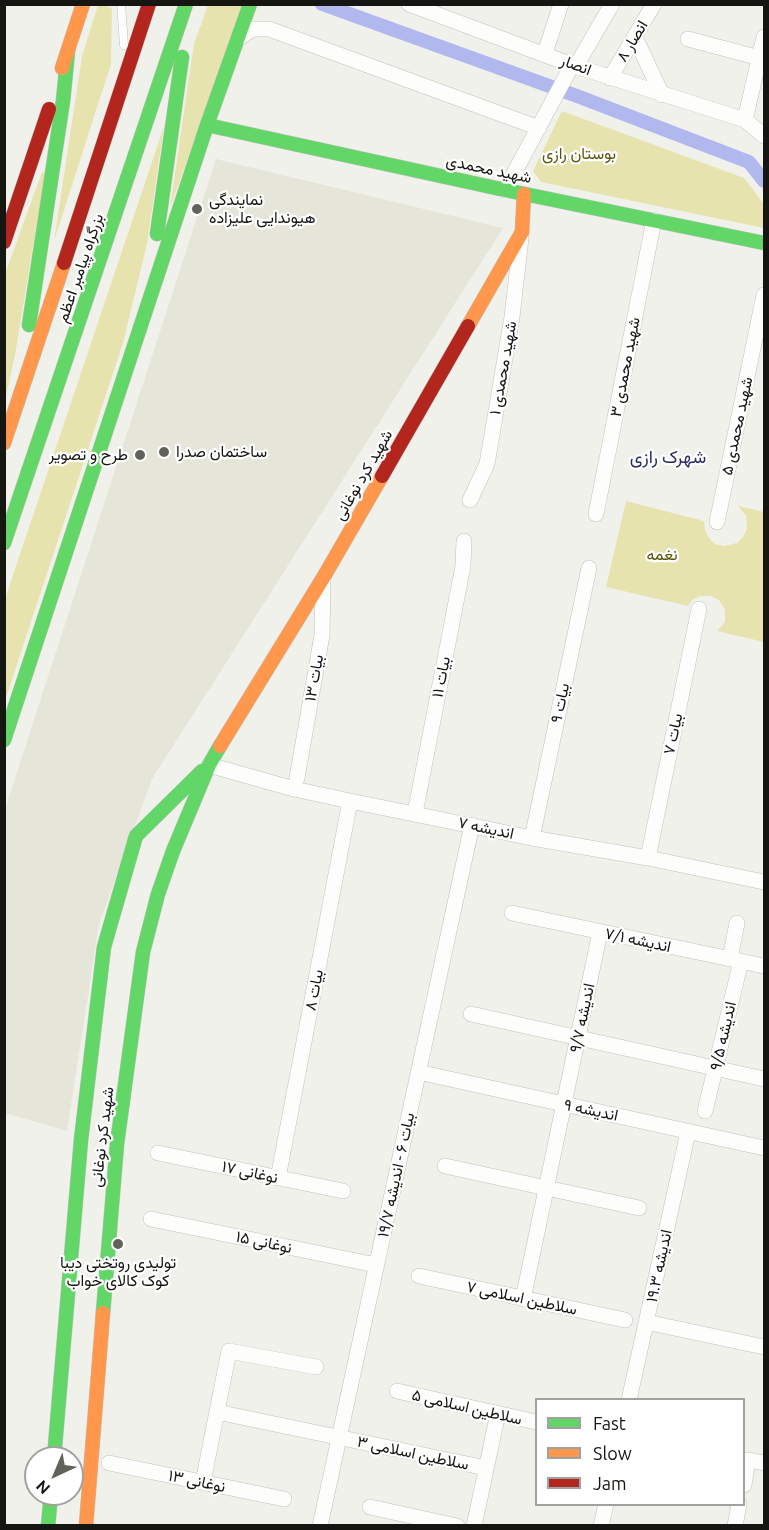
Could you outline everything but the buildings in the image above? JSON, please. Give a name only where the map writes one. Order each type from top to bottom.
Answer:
[{"type":"main road","points":[[6,236],[83,4]]},
{"type":"main road","name":"بزرگراه پیامبر اعظم","points":[[4,443],[149,4]]},
{"type":"main road","points":[[146,308],[188,4]]},
{"type":"main road","name":"بزرگراه پیامبر اعظم","points":[[4,543],[188,4]]},
{"type":"main road","points":[[4,740],[207,125],[250,4]]},
{"type":"main road","points":[[16,408],[63,101],[68,51]]},
{"type":"main road","name":"شهید محمدی","points":[[207,125],[761,245]]},
{"type":"main road","name":"شهید کرد نوغانی","points":[[86,1526],[117,1144],[143,952],[172,851],[209,765],[323,578],[522,232],[524,194]]},
{"type":"main road","name":"شهید کرد نوغانی","points":[[55,1446],[81,1140],[104,947],[136,836],[209,765]]},
{"type":"main road","points":[[48,1526],[50,1506]]},
{"type":"street","name":"انصار","points":[[409,4],[443,10],[574,65],[745,120]]},
{"type":"street","points":[[545,53],[561,4]]},
{"type":"street","points":[[505,190],[564,80],[612,4]]},
{"type":"street","name":"انصار ۸","points":[[610,78],[654,4]]},
{"type":"street","points":[[239,38],[253,29],[269,29],[539,128]]},
{"type":"street","points":[[765,37],[745,120],[765,136]]},
{"type":"street","points":[[635,38],[662,95]]},
{"type":"street","points":[[688,39],[760,58]]},
{"type":"street","name":"شهید محمدی ۳","points":[[596,514],[654,220]]},
{"type":"street","name":"شهید محمدی ۱","points":[[470,500],[486,464],[512,317],[522,232]]},
{"type":"street","name":"شهید محمدی ۵","points":[[717,522],[765,295]]},
{"type":"street","name":"بیات ۱۱","points":[[415,813],[463,566],[464,541]]},
{"type":"street","name":"بیات ۹","points":[[532,838],[589,568]]},
{"type":"street","name":"بیات ۱۳","points":[[297,778],[322,635],[323,578]]},
{"type":"street","name":"بیات ۷","points":[[648,858],[699,609]]},
{"type":"street","name":"اندیشه ۷","points":[[209,765],[294,789],[350,801],[765,882]]},
{"type":"street","name":"بیات ۸","points":[[278,1178],[350,801]]},
{"type":"street","name":"بیات ۶ - اندیشه ۱۹/۷","points":[[320,1526],[472,825]]},
{"type":"street","name":"اندیشه ۷/۱","points":[[512,913],[765,966]]},
{"type":"street","name":"اندیشه ۹/۵","points":[[705,1111],[716,1068],[735,960],[737,922]]},
{"type":"street","name":"اندیشه ۹/۷","points":[[523,1299],[600,932]]},
{"type":"street","points":[[471,1014],[765,1079]]},
{"type":"street","name":"اندیشه ۹","points":[[418,1072],[765,1148]]},
{"type":"street","name":"اندیشه ۱۹.۳","points":[[629,1398],[688,1131]]},
{"type":"street","name":"نوغانی ۱۷","points":[[158,1153],[343,1191]]},
{"type":"street","points":[[445,1166],[639,1208]]},
{"type":"street","name":"نوغانی ۱۵","points":[[151,1219],[376,1265]]},
{"type":"street","name":"سلاطین اسلامی ۷","points":[[419,1276],[626,1320]]},
{"type":"street","points":[[646,1322],[765,1347]]},
{"type":"street","points":[[203,1482],[229,1351],[316,1367]]},
{"type":"street","name":"سلاطین اسلامی ۵","points":[[397,1391],[535,1422]]},
{"type":"street","name":"سلاطین اسلامی ۳","points":[[217,1412],[486,1468]]},
{"type":"street","points":[[474,1526],[498,1413]]},
{"type":"street","points":[[745,1472],[748,1460],[765,1463]]},
{"type":"street","name":"نوغانی ۱۳","points":[[109,1463],[284,1499]]},
{"type":"street","points":[[602,1526],[606,1506]]},
{"type":"street","points":[[739,1525],[740,1506]]},
{"type":"street","points":[[370,1507],[457,1526]]},
{"type":"lane","points":[[121,4],[127,69]]},
{"type":"shaded area","points":[[216,159],[503,228],[152,779],[99,924],[67,1131],[5,1113],[5,809]]},
{"type":"green space","points":[[98,5],[105,5],[112,9],[111,64],[54,241],[82,56]]},
{"type":"green space","points":[[208,5],[243,5],[170,208],[194,44]]},
{"type":"green space","name":"بوستان رازی","points":[[562,111],[744,178],[764,204],[764,228],[541,182],[533,171]]},
{"type":"green space","points":[[164,126],[147,244],[123,343],[5,701],[5,599]]},
{"type":"green space","points":[[42,172],[45,173],[15,355],[5,401],[5,274]]},
{"type":"green space","name":"نغمه","points":[[626,501],[704,521],[709,538],[715,544],[724,546],[737,543],[747,529],[746,516],[738,506],[764,512],[764,642],[717,631],[725,622],[725,610],[719,600],[711,596],[700,596],[692,600],[688,606],[606,587]]},
{"type":"waterway","points":[[322,4],[577,96],[749,162],[764,181]]},
{"type":"traffic: fast","points":[[4,543],[186,4]]},
{"type":"traffic: fast","points":[[4,740],[207,125],[250,4]]},
{"type":"traffic: fast","points":[[29,325],[63,101],[68,51]]},
{"type":"traffic: fast","points":[[157,234],[182,57]]},
{"type":"traffic: fast","points":[[207,125],[505,190],[764,243]]},
{"type":"traffic: fast","points":[[103,1313],[117,1144],[143,952],[158,894],[173,851],[209,765],[220,746]]},
{"type":"traffic: fast","points":[[55,1446],[81,1140],[104,947],[136,836],[202,771]]},
{"type":"traffic: fast","points":[[48,1526],[50,1506]]},
{"type":"traffic: slow","points":[[62,68],[83,4]]},
{"type":"traffic: slow","points":[[468,326],[522,232],[524,194]]},
{"type":"traffic: slow","points":[[4,443],[64,263]]},
{"type":"traffic: slow","points":[[220,746],[323,578],[382,476]]},
{"type":"traffic: slow","points":[[86,1526],[103,1313]]},
{"type":"traffic: jam","points":[[64,263],[149,4]]},
{"type":"traffic: jam","points":[[4,242],[49,109]]},
{"type":"traffic: jam","points":[[382,476],[468,326]]},
{"type":"place","name":"نمایندگی هیوندایی علیزاده","points":[[197,209]]},
{"type":"place","name":"ساختمان صدرا","points":[[164,452]]},
{"type":"place","name":"طرح و تصویر","points":[[140,455]]},
{"type":"place","name":"تولیدی روتختی دیبا کوک کالای خواب","points":[[118,1244]]},
{"type":"district","name":"شهرک رازی","points":[[668,457]]}]
